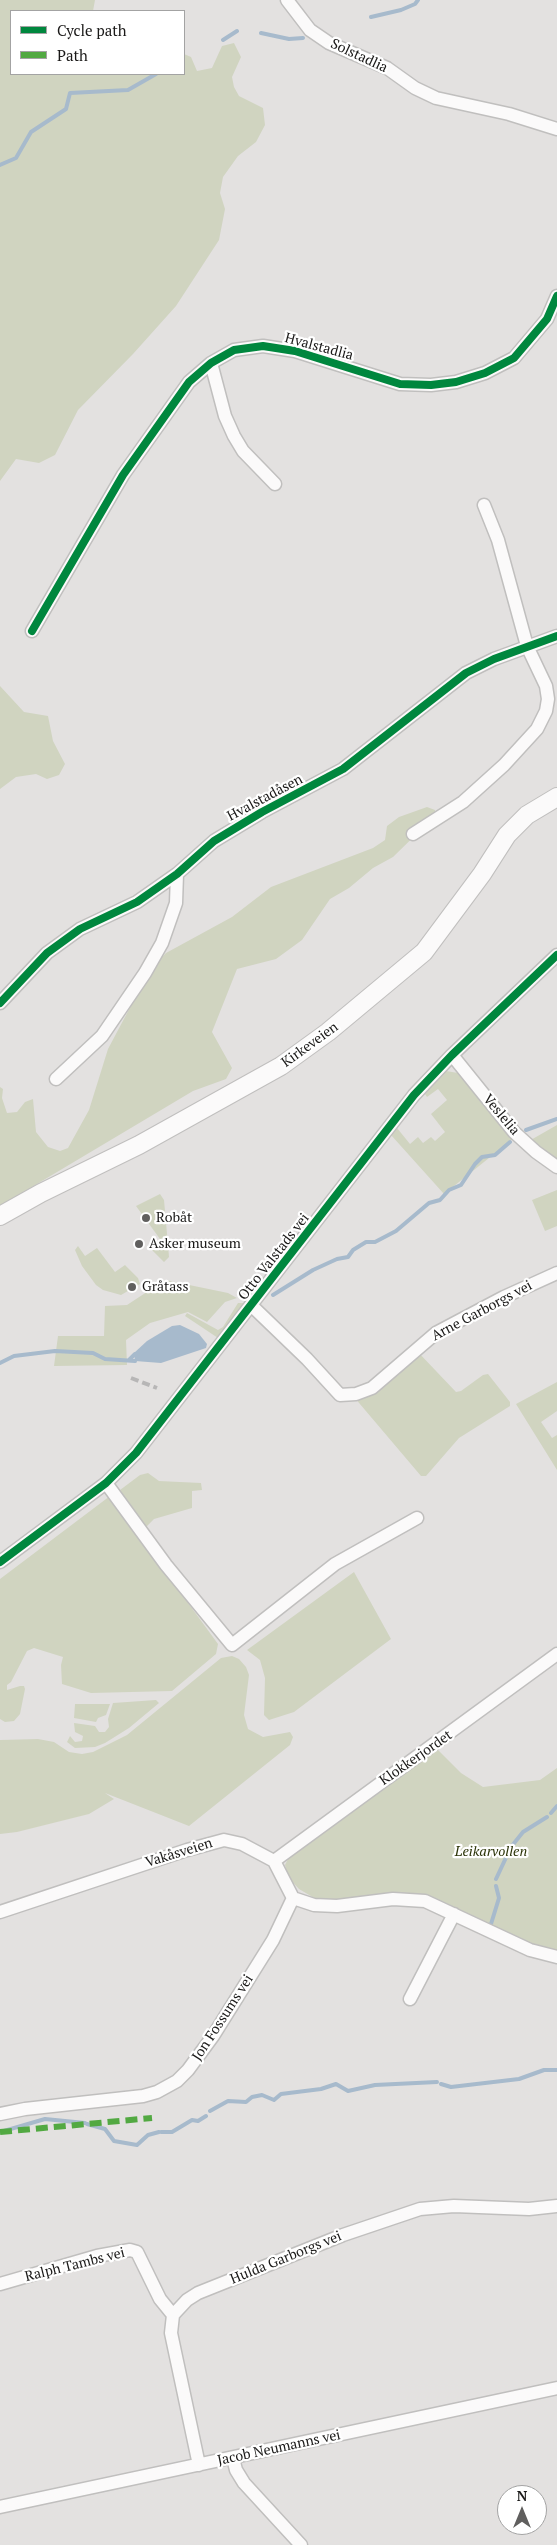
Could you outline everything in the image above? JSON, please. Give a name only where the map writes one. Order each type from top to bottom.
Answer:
[{"type":"main road","name":"Kirkeveien","points":[[0,1216],[56,1185],[139,1145],[281,1066],[328,1032],[424,952],[482,874],[507,835],[527,815],[557,797]]},
{"type":"street","name":"Solstadlia","points":[[287,0],[310,30],[328,43],[386,68],[415,88],[436,98],[510,114],[557,129]]},
{"type":"street","name":"Hvalstadlia","points":[[32,630],[123,475],[189,382],[211,363],[234,350],[263,346],[295,351],[400,384],[431,385],[456,382],[485,373],[514,358],[552,320],[557,296]]},
{"type":"street","points":[[211,363],[225,416],[234,436],[243,451],[275,484]]},
{"type":"street","points":[[413,834],[463,802],[504,765],[537,729],[546,711],[548,699],[540,672],[527,646],[498,540],[484,505]]},
{"type":"street","name":"Hvalstadåsen","points":[[0,1003],[47,954],[80,929],[137,902],[177,874],[214,841],[343,769],[466,673],[494,659],[557,636]]},
{"type":"street","points":[[56,1079],[102,1036],[145,973],[162,943],[176,903],[177,874]]},
{"type":"street","name":"Otto Valstads vei","points":[[0,1562],[106,1483],[136,1453],[414,1095],[452,1055],[557,955]]},
{"type":"street","name":"Veslelia","points":[[452,1055],[514,1132],[536,1152],[557,1167]]},
{"type":"street","name":"Arne Garborgs vei","points":[[252,1306],[307,1359],[340,1395],[356,1394],[372,1388],[436,1334],[504,1297],[557,1273]]},
{"type":"street","points":[[106,1483],[166,1565],[232,1645],[334,1564],[417,1518]]},
{"type":"street","name":"Klokkerjordet","points":[[274,1861],[557,1654]]},
{"type":"street","name":"Vakåsveien","points":[[0,1912],[224,1840],[242,1844],[274,1861]]},
{"type":"street","points":[[274,1861],[293,1898],[314,1905],[337,1906],[393,1899],[425,1901],[530,1950],[557,1957]]},
{"type":"street","name":"Jon Fossums vei","points":[[0,2114],[25,2109],[143,2096],[157,2092],[177,2081],[213,2036],[274,1940],[293,1898]]},
{"type":"street","points":[[410,1999],[454,1914]]},
{"type":"street","name":"Hulda Garborgs vei","points":[[173,2315],[178,2307],[198,2293],[343,2235],[420,2209],[454,2206],[528,2209],[557,2206]]},
{"type":"street","name":"Ralph Tambs vei","points":[[0,2284],[97,2256],[130,2250],[137,2252],[160,2299],[173,2315]]},
{"type":"street","points":[[173,2315],[173,2344],[198,2465]]},
{"type":"street","name":"Jacob Neumanns vei","points":[[0,2507],[557,2388]]},
{"type":"street","points":[[233,2458],[236,2470],[244,2482],[301,2545]]},
{"type":"green space","points":[[0,0],[95,0],[93,10],[10,10],[10,75],[185,75],[185,54],[191,57],[197,71],[212,68],[222,46],[234,43],[241,57],[232,77],[234,87],[239,96],[263,108],[265,125],[256,142],[238,156],[223,177],[220,193],[225,209],[219,240],[176,306],[133,354],[78,410],[55,455],[39,463],[16,459],[0,481]]},
{"type":"green space","points":[[0,686],[24,712],[48,716],[53,741],[65,764],[59,775],[47,779],[36,774],[16,777],[0,789]]},
{"type":"green space","points":[[427,807],[435,810],[435,816],[393,857],[373,868],[349,888],[330,899],[302,940],[276,959],[237,969],[212,1032],[232,1068],[226,1079],[193,1091],[0,1206],[0,1087],[3,1089],[2,1098],[7,1113],[17,1112],[25,1102],[33,1099],[36,1132],[48,1147],[60,1151],[68,1148],[89,1110],[108,1049],[151,968],[166,953],[232,917],[271,887],[373,848],[385,840],[387,826],[399,817]]},
{"type":"green space","points":[[446,1071],[458,1073],[514,1138],[444,1194],[391,1135],[397,1128],[410,1144],[418,1137],[423,1143],[431,1137],[435,1141],[445,1132],[431,1114],[447,1100],[438,1089],[427,1097],[425,1094]]},
{"type":"green space","points":[[557,1125],[557,1162],[529,1141]]},
{"type":"green space","points":[[557,1190],[557,1226],[545,1231],[532,1200]]},
{"type":"green space","points":[[160,1194],[164,1200],[169,1257],[164,1262],[149,1247],[160,1239],[136,1206]]},
{"type":"green space","points":[[78,1246],[85,1256],[97,1248],[115,1272],[125,1265],[138,1278],[140,1284],[121,1295],[103,1290],[96,1285],[82,1266],[75,1250]]},
{"type":"green space","points":[[165,1280],[228,1293],[237,1298],[225,1302],[207,1322],[188,1312],[150,1323],[126,1340],[127,1365],[54,1366],[58,1336],[104,1336],[105,1306],[127,1305]]},
{"type":"green space","points":[[238,1303],[245,1303],[218,1338],[185,1316],[187,1313],[218,1330],[223,1327]]},
{"type":"green space","points":[[417,1351],[456,1392],[461,1391],[483,1375],[488,1374],[510,1402],[510,1406],[459,1438],[426,1476],[421,1476],[354,1397]]},
{"type":"green space","points":[[557,1382],[557,1411],[541,1422],[552,1438],[557,1435],[557,1470],[516,1404]]},
{"type":"green space","points":[[148,1473],[159,1481],[201,1483],[202,1490],[192,1491],[192,1508],[154,1519],[145,1528],[120,1490],[140,1475]]},
{"type":"green space","points":[[110,1496],[218,1644],[216,1654],[172,1691],[91,1693],[62,1684],[61,1665],[63,1657],[34,1648],[27,1651],[11,1682],[7,1685],[7,1690],[20,1686],[24,1686],[25,1689],[20,1714],[14,1721],[5,1722],[0,1719],[0,1579]]},
{"type":"green space","points":[[354,1572],[391,1639],[294,1712],[269,1720],[264,1715],[265,1678],[260,1660],[247,1650]]},
{"type":"green space","points":[[232,1656],[239,1659],[246,1667],[249,1675],[244,1715],[248,1729],[263,1737],[290,1732],[293,1737],[290,1745],[189,1826],[105,1793],[114,1799],[89,1814],[17,1832],[0,1834],[0,1740],[38,1739],[54,1742],[69,1752],[82,1754],[93,1752],[127,1735],[221,1658]]},
{"type":"green space","points":[[156,1700],[159,1703],[129,1728],[105,1743],[95,1747],[75,1748],[67,1742],[70,1736],[75,1742],[82,1741],[83,1736],[75,1732],[74,1723],[95,1726],[99,1732],[105,1732],[109,1727],[108,1719],[113,1703]]},
{"type":"green space","points":[[75,1704],[110,1704],[106,1715],[98,1718],[96,1722],[74,1718]]},
{"type":"green space","name":"Leikarvollen","points":[[437,1749],[461,1773],[483,1787],[540,1780],[557,1768],[557,1951],[523,1941],[431,1896],[395,1893],[335,1901],[316,1899],[299,1889],[289,1878],[285,1865],[289,1857]]},
{"type":"water","points":[[180,1325],[199,1334],[207,1344],[206,1348],[161,1363],[135,1361],[134,1353],[147,1341],[172,1326]]},
{"type":"waterway","points":[[371,17],[401,10],[415,4],[418,0]]},
{"type":"waterway","points":[[223,40],[237,31]]},
{"type":"waterway","points":[[261,33],[289,39],[303,38]]},
{"type":"waterway","points":[[0,165],[16,158],[31,132],[66,109],[70,93],[128,90],[154,75]]},
{"type":"waterway","points":[[526,1130],[557,1119]]},
{"type":"waterway","points":[[273,1295],[313,1270],[337,1259],[348,1257],[353,1250],[366,1242],[375,1242],[396,1231],[429,1203],[440,1200],[449,1190],[461,1185],[482,1157],[495,1155],[510,1142]]},
{"type":"waterway","points":[[0,1363],[14,1356],[55,1351],[93,1353],[105,1359],[135,1361]]},
{"type":"waterway","points":[[129,1360],[135,1354]]},
{"type":"waterway","points":[[551,1813],[557,1806]]},
{"type":"waterway","points":[[496,1879],[511,1847],[523,1832],[547,1817]]},
{"type":"waterway","points":[[491,1924],[499,1898],[496,1886]]},
{"type":"waterway","points":[[441,2084],[451,2087],[519,2079],[544,2070],[557,2070]]},
{"type":"waterway","points":[[210,2111],[228,2101],[246,2102],[252,2097],[262,2095],[274,2100],[281,2094],[321,2089],[336,2084],[348,2091],[375,2085],[437,2082]]},
{"type":"waterway","points":[[161,2132],[172,2132],[192,2120],[198,2121],[206,2116]]},
{"type":"waterway","points":[[0,2132],[45,2119],[85,2123]]},
{"type":"waterway","points":[[87,2124],[105,2129],[114,2141],[137,2145],[148,2135],[159,2132]]},
{"type":"railway","points":[[131,1378],[157,1388]]},
{"type":"marked path","points":[[0,2132],[152,2118]]},
{"type":"cycle path","points":[[32,631],[123,475],[189,382],[211,363],[234,350],[263,346],[295,351],[400,384],[431,385],[456,382],[485,373],[514,358],[547,319],[557,296]]},
{"type":"cycle path","points":[[0,1003],[47,953],[80,929],[137,902],[177,874],[214,841],[262,812],[343,769],[466,673],[494,659],[557,636]]},
{"type":"cycle path","points":[[0,1562],[106,1483],[136,1453],[414,1095],[452,1055],[557,955]]},
{"type":"place","name":"Robåt","points":[[146,1218]]},
{"type":"place","name":"Asker museum","points":[[139,1244]]},
{"type":"place","name":"Gråtass","points":[[132,1287]]}]
